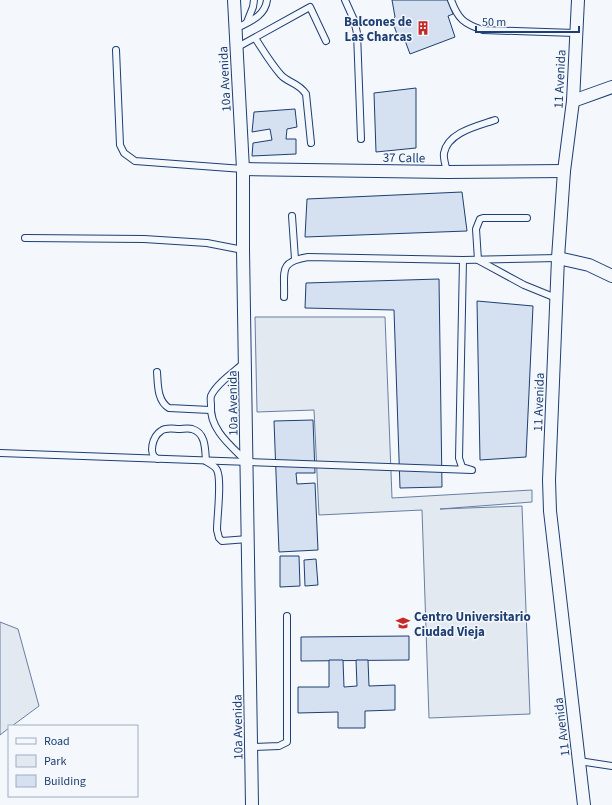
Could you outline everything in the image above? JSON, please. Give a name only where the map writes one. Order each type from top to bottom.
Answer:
[{"type":"street","name":"10a Avenida","points":[[234,0],[243,169],[252,805]]},
{"type":"street","name":"11 Avenida","points":[[578,0],[573,101],[564,171],[558,258],[549,480],[550,512],[584,805]]},
{"type":"street","points":[[573,101],[612,86]]},
{"type":"street","name":"37 Calle","points":[[243,169],[447,172],[564,171]]},
{"type":"street","points":[[558,258],[589,265],[612,276]]},
{"type":"lane","points":[[247,22],[253,8],[254,0]]},
{"type":"lane","points":[[235,29],[260,15],[265,9],[268,0]]},
{"type":"lane","points":[[306,0],[326,41]]},
{"type":"lane","points":[[345,0],[354,20],[357,33],[361,139]]},
{"type":"lane","points":[[451,0],[460,18],[468,26],[482,30],[576,33]]},
{"type":"lane","points":[[236,48],[310,7]]},
{"type":"lane","points":[[255,38],[282,76],[302,89],[306,94],[311,143]]},
{"type":"lane","points":[[116,50],[120,146],[124,154],[135,161],[243,169]]},
{"type":"lane","points":[[447,172],[444,155],[446,146],[453,138],[466,130],[495,120]]},
{"type":"lane","points":[[292,216],[295,259]]},
{"type":"lane","points":[[478,260],[476,229],[480,219],[527,218]]},
{"type":"lane","points":[[25,238],[144,239],[207,243],[243,250]]},
{"type":"lane","points":[[284,297],[285,268],[288,263],[295,259],[308,257],[463,260],[558,258]]},
{"type":"lane","points":[[0,453],[472,470],[462,467],[459,458],[463,260]]},
{"type":"lane","points":[[478,260],[524,285],[556,298]]},
{"type":"lane","points":[[245,362],[216,389],[211,396],[210,410],[211,417],[216,428],[225,440],[247,462]]},
{"type":"lane","points":[[157,372],[161,398],[164,405],[169,408],[210,410]]},
{"type":"lane","points":[[157,459],[152,453],[153,443],[159,433],[166,429],[192,429],[203,438],[205,443],[206,461]]},
{"type":"lane","points":[[206,461],[214,465],[218,471],[217,530],[219,538],[222,541],[248,539]]},
{"type":"lane","points":[[251,747],[278,746],[287,742],[287,616]]},
{"type":"lane","points":[[579,761],[612,766]]},
{"type":"green space","points":[[255,317],[385,317],[392,498],[532,490],[532,502],[440,509],[522,506],[530,714],[429,718],[422,510],[319,515],[314,410],[257,412]]},
{"type":"green space","points":[[0,622],[18,629],[39,706],[13,725],[8,725],[8,729],[0,735]]},
{"type":"building","name":"Balcones de Las Charcas","points":[[392,0],[448,0],[453,14],[448,16],[455,37],[410,54],[403,35],[398,37],[392,20],[395,17]]},
{"type":"building","points":[[416,88],[416,148],[376,152],[374,93]]},
{"type":"building","points":[[295,109],[297,127],[287,129],[286,139],[296,139],[296,154],[252,156],[253,143],[272,140],[270,129],[252,132],[254,112]]},
{"type":"building","points":[[462,192],[467,231],[305,237],[307,199]]},
{"type":"building","points":[[439,279],[442,487],[400,488],[394,310],[305,308],[306,283]]},
{"type":"building","points":[[477,301],[533,306],[526,457],[480,460]]},
{"type":"building","points":[[313,420],[315,473],[296,473],[297,484],[315,483],[318,550],[279,552],[274,421]]},
{"type":"building","points":[[280,556],[299,556],[300,586],[280,587]]},
{"type":"building","points":[[316,559],[318,585],[305,586],[304,560]]},
{"type":"building","points":[[409,636],[409,660],[301,661],[301,637]]},
{"type":"building","points":[[329,660],[343,660],[344,687],[357,686],[356,660],[368,660],[369,686],[395,685],[395,710],[365,711],[365,728],[338,728],[338,712],[298,713],[298,687],[329,687]]},
{"type":"place","name":"Balcones de Las Charcas","points":[[423,28]]},
{"type":"place","name":"Centro Universitario Ciudad Vieja","points":[[403,623]]}]
